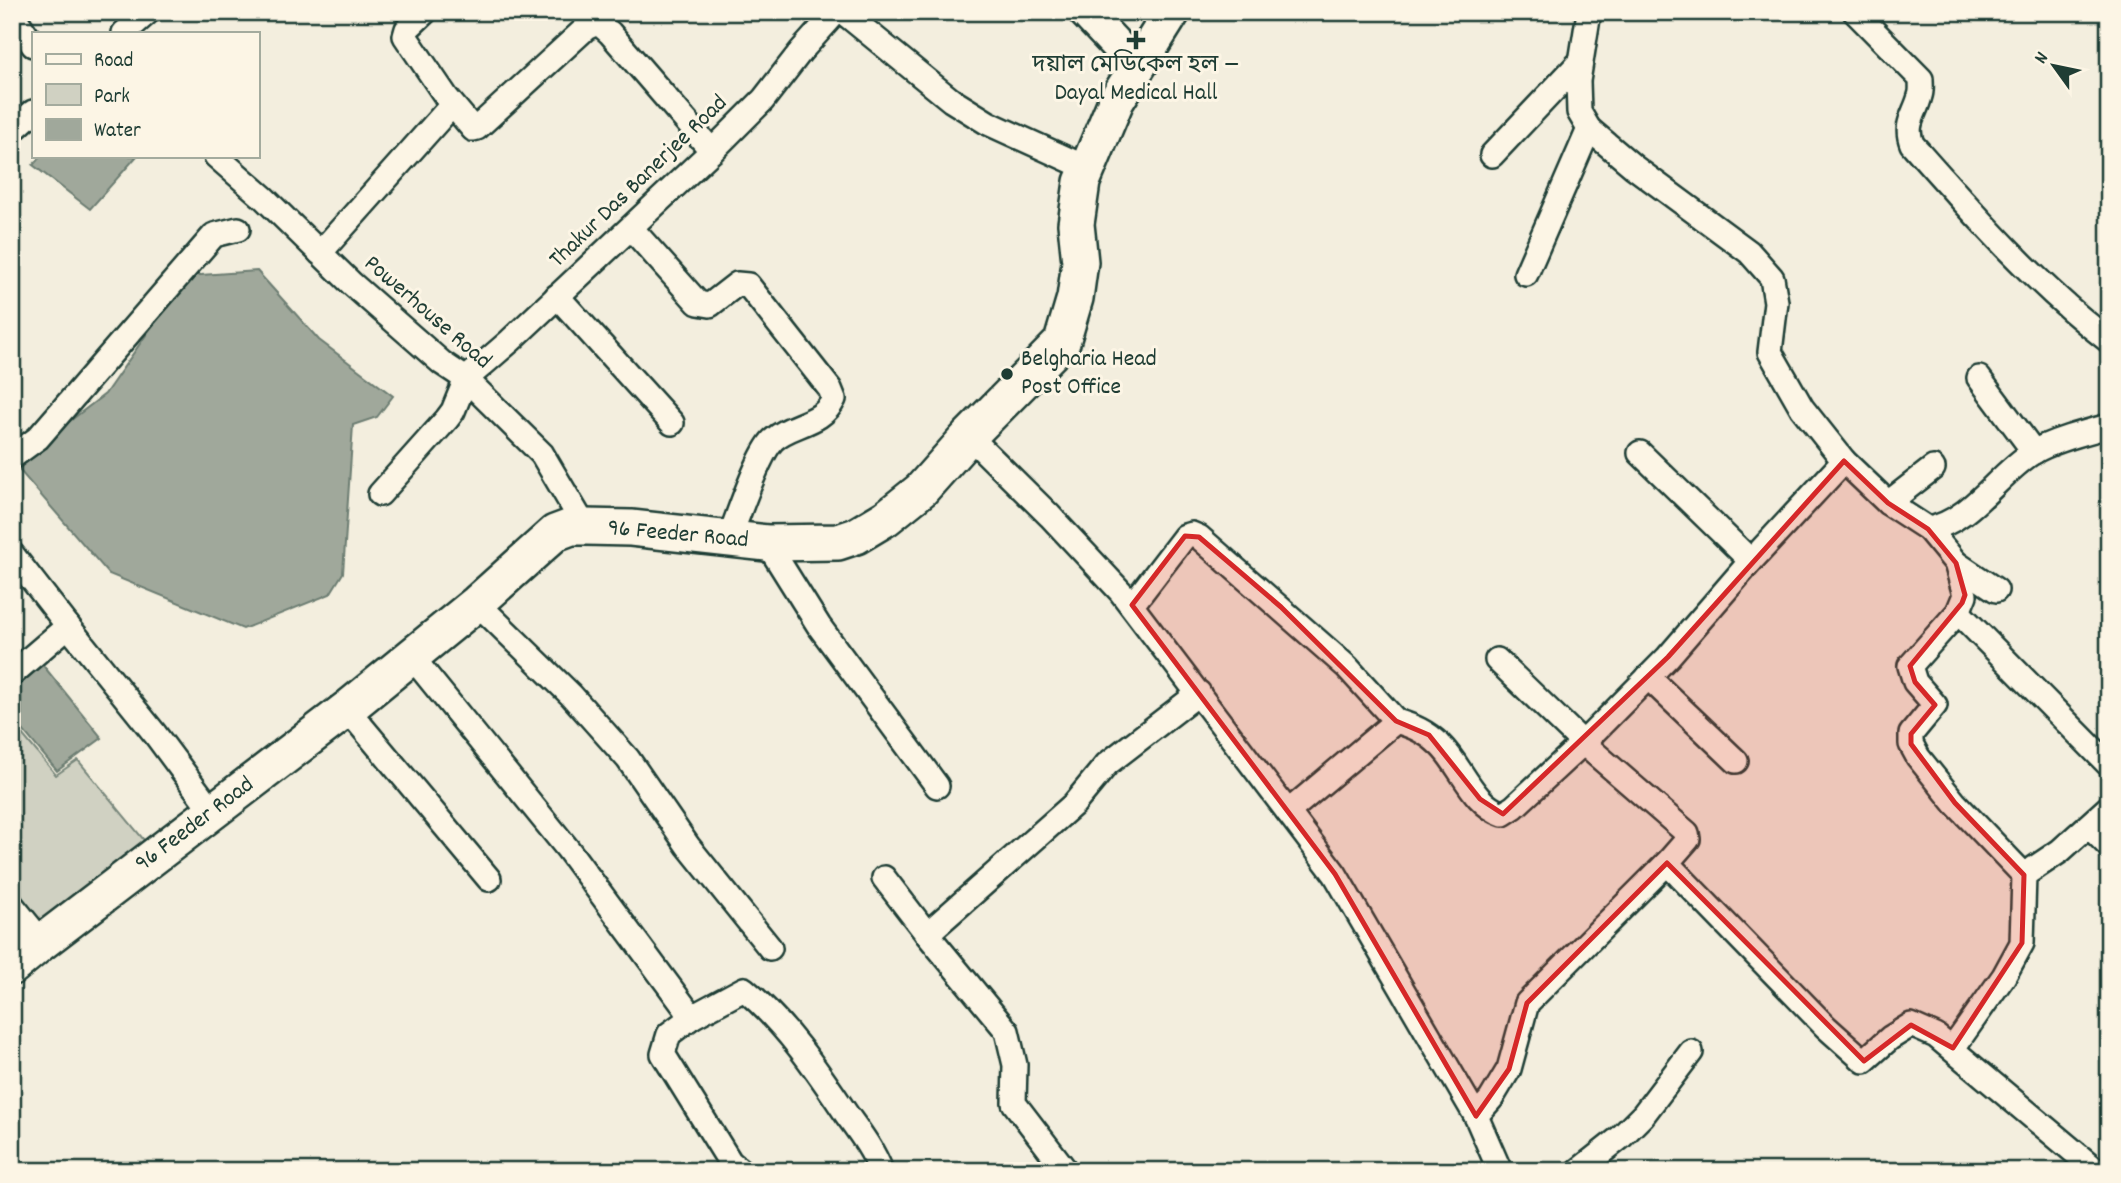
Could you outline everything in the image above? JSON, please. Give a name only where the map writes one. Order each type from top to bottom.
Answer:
[{"type":"main road","name":"96 Feeder Road","points":[[12,967],[347,709],[477,603],[555,533],[571,527],[631,528],[767,543],[838,542],[856,536],[886,518],[921,490],[969,436],[1062,342],[1075,298],[1080,262],[1076,224],[1087,168],[1116,101],[1172,12]]},
{"type":"street","points":[[125,32],[148,12]]},
{"type":"street","points":[[425,12],[407,29],[405,36],[470,127],[477,128],[586,28],[594,24],[602,26],[610,33],[712,151]]},
{"type":"street","name":"Thakur Das Banerjee Road","points":[[466,379],[712,151],[763,100],[836,12]]},
{"type":"street","points":[[843,12],[951,100],[988,123],[1087,168]]},
{"type":"street","points":[[1085,12],[1137,67]]},
{"type":"street","points":[[1589,12],[1578,81],[1579,112],[1589,129],[1634,167],[1749,252],[1772,278],[1776,302],[1770,352],[1802,408],[1844,461],[1888,503],[1928,529],[1956,564],[1996,590]]},
{"type":"street","points":[[1855,12],[1921,79],[1921,94],[1908,134],[1913,144],[2001,244],[2057,298],[2106,333]]},
{"type":"street","points":[[12,13],[32,44]]},
{"type":"street","points":[[1492,155],[1581,61]]},
{"type":"street","points":[[320,253],[452,105]]},
{"type":"street","points":[[12,131],[32,113]]},
{"type":"street","points":[[1526,274],[1589,129]]},
{"type":"street","name":"Powerhouse Road","points":[[218,158],[264,198],[352,284],[442,362],[466,379],[542,454],[585,527]]},
{"type":"street","points":[[631,228],[698,303],[710,305],[737,284],[748,285],[830,389],[834,399],[828,411],[774,440],[758,466],[729,539]]},
{"type":"street","points":[[12,457],[38,438],[214,235],[238,229]]},
{"type":"street","points":[[557,296],[672,424]]},
{"type":"street","points":[[1979,378],[2034,452]]},
{"type":"street","points":[[380,494],[453,411],[466,379]]},
{"type":"street","points":[[1928,529],[1941,527],[1966,511],[2005,474],[2034,452],[2082,433],[2109,426]]},
{"type":"street","points":[[969,436],[1051,516],[1132,606],[1335,874],[1476,1116],[1500,1171]]},
{"type":"street","points":[[1640,453],[1751,561]]},
{"type":"street","points":[[1132,606],[1185,536],[1192,534],[1199,537],[1347,667],[1396,721],[1417,728],[1443,747],[1480,799],[1492,810],[1503,814],[1583,743],[1668,657],[1751,561],[1844,461]]},
{"type":"street","points":[[1888,503],[1933,468]]},
{"type":"street","points":[[767,543],[819,626],[937,786]]},
{"type":"street","points":[[12,554],[155,734],[213,812]]},
{"type":"street","points":[[1953,1048],[2004,976],[2022,943],[2024,875],[1955,803],[1918,757],[1911,744],[1911,734],[1935,705],[1915,682],[1910,666],[1958,612],[1965,595],[1956,564]]},
{"type":"street","points":[[477,603],[571,695],[628,759],[688,846],[770,948]]},
{"type":"street","points":[[1958,612],[2109,765]]},
{"type":"street","points":[[12,674],[68,626]]},
{"type":"street","points":[[412,657],[567,848],[692,1017]]},
{"type":"street","points":[[1476,1116],[1491,1099],[1508,1069],[1527,1003],[1688,839],[1687,833],[1583,743],[1497,660]]},
{"type":"street","points":[[1648,677],[1736,761]]},
{"type":"street","points":[[927,934],[1074,804],[1107,764],[1199,693]]},
{"type":"street","points":[[347,709],[489,879]]},
{"type":"street","points":[[1288,812],[1396,721]]},
{"type":"street","points":[[2024,875],[2060,851],[2109,807]]},
{"type":"street","points":[[2089,826],[2109,846]]},
{"type":"street","points":[[1667,863],[1826,1027],[1864,1061],[1890,1038],[1911,1025],[1936,1036],[2097,1171]]},
{"type":"street","points":[[884,878],[1007,1031],[1015,1065],[1014,1103],[1058,1168]]},
{"type":"street","points":[[12,905],[42,942]]},
{"type":"street","points":[[741,1171],[730,1162],[663,1054],[669,1034],[692,1017],[744,989],[759,1001],[823,1078],[875,1156],[881,1171]]},
{"type":"street","points":[[1578,1171],[1621,1137],[1643,1115],[1691,1052]]},
{"type":"highlighted area","points":[[1844,461],[1888,503],[1928,529],[1956,563],[1965,595],[1962,603],[1910,666],[1915,682],[1935,705],[1911,734],[1911,744],[1955,803],[2024,875],[2022,943],[1953,1048],[1911,1025],[1864,1061],[1667,863],[1527,1003],[1509,1069],[1476,1116],[1335,874],[1132,605],[1185,536],[1199,537],[1281,607],[1396,721],[1429,735],[1480,799],[1503,814],[1668,657]]},
{"type":"green space","points":[[12,722],[56,775],[78,760],[149,846],[40,930],[12,895]]},
{"type":"water","points":[[39,158],[135,158],[90,209],[33,165]]},
{"type":"water","points":[[257,271],[319,340],[393,396],[377,417],[353,425],[343,573],[330,594],[243,629],[109,574],[14,464],[105,394],[187,276]]},
{"type":"water","points":[[42,664],[102,738],[57,771],[12,717],[12,689]]},
{"type":"place","name":"দয়াল মেডিকেল হল — Dayal Medical Hall","points":[[1136,40]]},
{"type":"place","name":"Belgharia Head Post Office","points":[[1007,374]]}]
